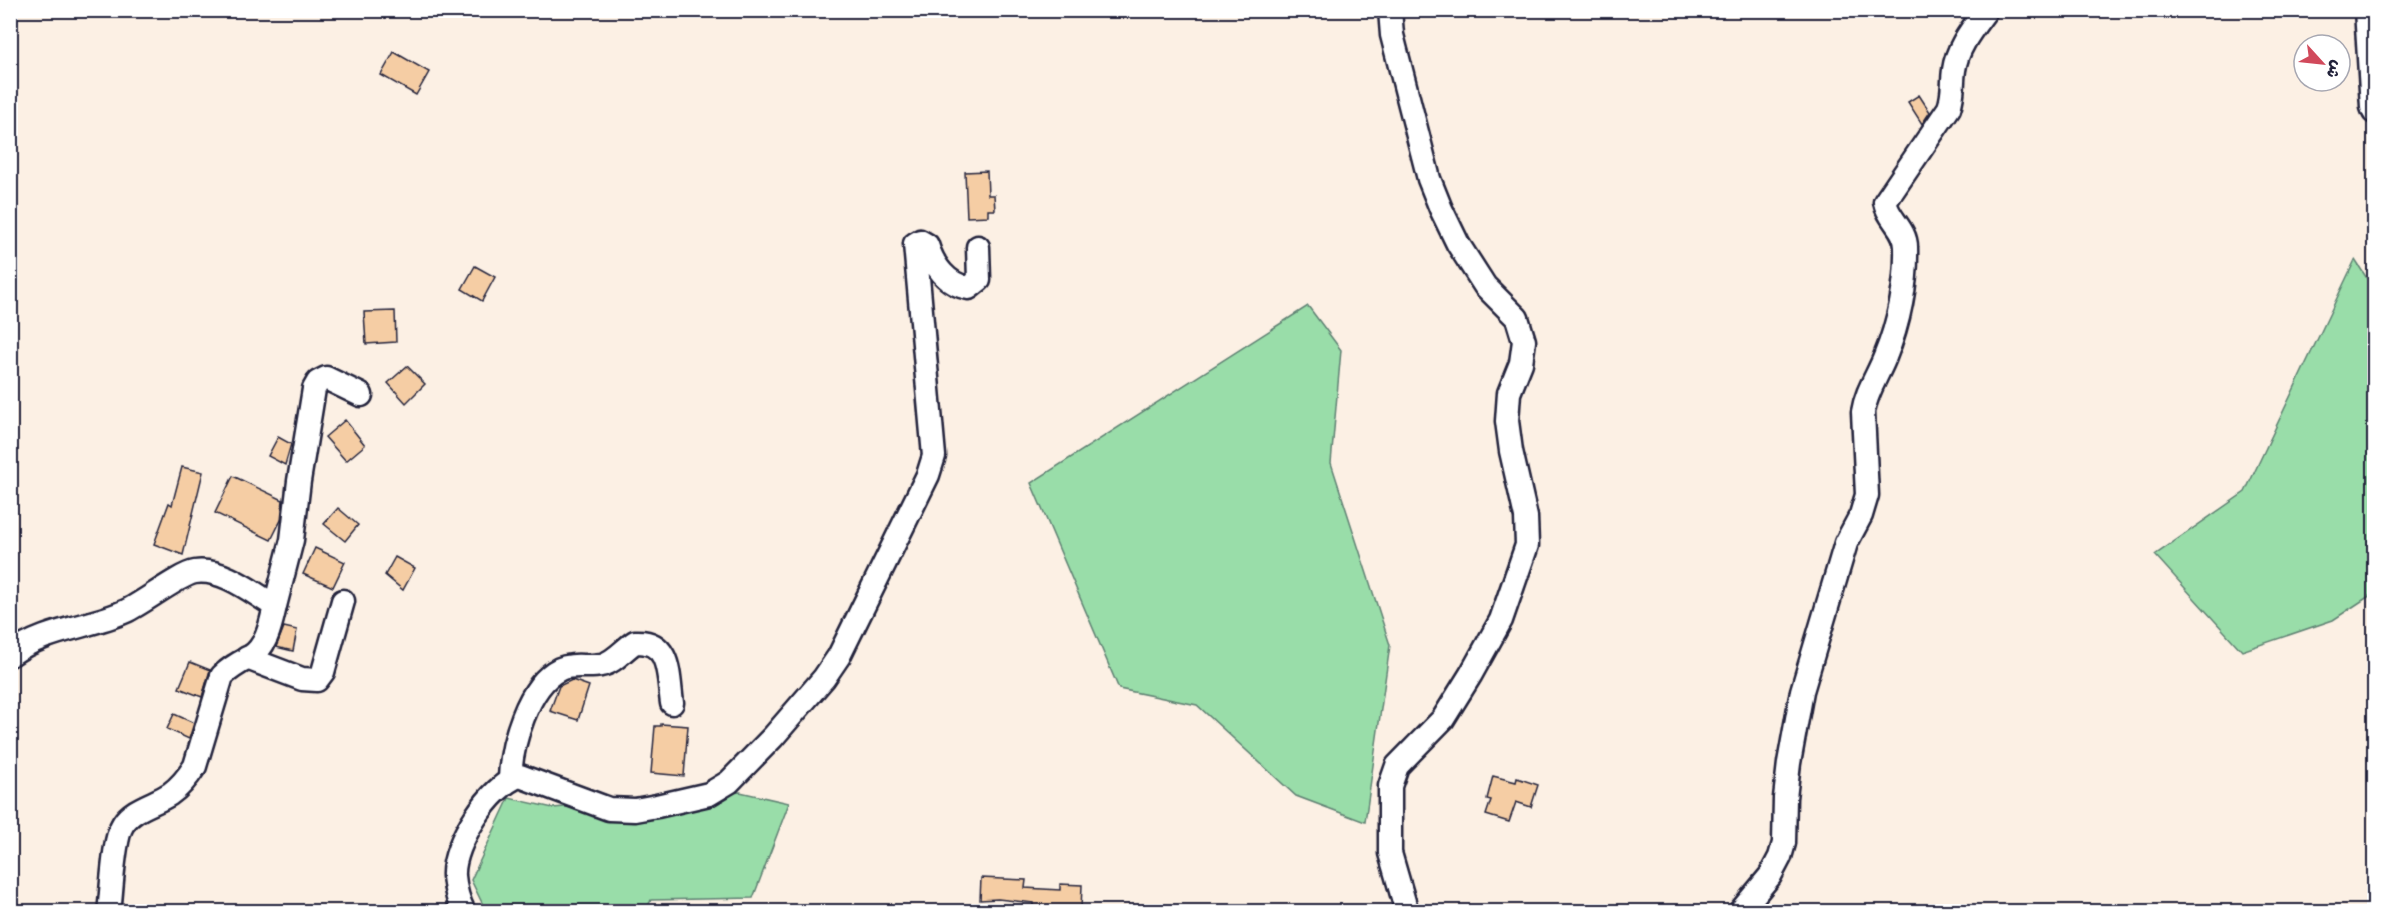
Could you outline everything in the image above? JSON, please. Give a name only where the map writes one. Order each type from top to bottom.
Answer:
[{"type":"street","points":[[1390,10],[1392,35],[1429,179],[1458,244],[1485,286],[1517,318],[1524,340],[1521,363],[1509,393],[1507,422],[1526,517],[1527,545],[1501,620],[1471,674],[1443,719],[1396,766],[1390,786],[1390,853],[1407,912]]},
{"type":"street","points":[[1740,912],[1770,876],[1780,857],[1784,843],[1789,762],[1802,691],[1846,543],[1861,515],[1868,495],[1863,412],[1865,401],[1885,356],[1900,310],[1906,252],[1905,237],[1887,210],[1885,202],[1949,108],[1954,90],[1954,68],[1960,49],[1986,10]]},
{"type":"street","points":[[2366,10],[2374,112]]},
{"type":"street","points":[[464,912],[460,904],[454,874],[458,852],[482,807],[496,790],[510,779],[520,776],[609,809],[635,810],[709,794],[729,782],[773,737],[824,678],[839,656],[928,475],[934,456],[915,244],[920,241],[927,245],[934,262],[946,278],[969,288],[979,280],[978,248]]},
{"type":"street","points":[[109,912],[117,849],[123,824],[133,814],[171,794],[188,778],[195,766],[222,676],[229,668],[248,658],[262,645],[292,540],[314,389],[318,382],[326,378],[361,394]]},
{"type":"street","points":[[10,655],[47,634],[126,611],[194,572],[210,573],[228,579],[275,606]]},
{"type":"street","points":[[248,658],[302,679],[317,680],[323,672],[343,601]]},
{"type":"street","points":[[510,779],[513,750],[526,712],[539,688],[555,672],[563,668],[600,666],[610,662],[635,642],[653,644],[661,649],[666,664],[672,703]]},
{"type":"green space","points":[[2355,260],[2374,289],[2374,593],[2333,620],[2242,651],[2155,555],[2245,492]]},
{"type":"green space","points":[[1308,306],[1341,350],[1331,463],[1390,645],[1365,822],[1296,796],[1197,705],[1119,689],[1031,483]]},
{"type":"green space","points":[[740,792],[789,803],[753,898],[651,900],[645,912],[486,911],[471,880],[509,798],[553,808]]},
{"type":"building","points":[[394,52],[429,72],[416,95],[381,75]]},
{"type":"building","points":[[1919,95],[1930,112],[1922,124],[1908,102]]},
{"type":"building","points":[[987,171],[988,195],[994,195],[995,210],[988,210],[988,216],[967,217],[965,172]]},
{"type":"building","points":[[475,266],[495,277],[482,301],[462,289]]},
{"type":"building","points":[[395,311],[396,342],[366,344],[364,312]]},
{"type":"building","points":[[407,366],[425,384],[406,403],[388,383]]},
{"type":"building","points":[[345,420],[365,445],[346,461],[325,437]]},
{"type":"building","points":[[278,437],[291,444],[285,465],[268,456]]},
{"type":"building","points":[[182,467],[203,472],[183,555],[154,544],[169,503],[172,505]]},
{"type":"building","points":[[233,476],[283,500],[281,520],[271,540],[215,513]]},
{"type":"building","points":[[338,508],[358,525],[345,541],[324,524]]},
{"type":"building","points":[[315,548],[345,562],[333,587],[303,574]]},
{"type":"building","points":[[395,557],[415,568],[403,590],[385,575]]},
{"type":"building","points":[[284,627],[297,630],[293,651],[276,647]]},
{"type":"building","points":[[190,662],[210,670],[202,697],[179,688]]},
{"type":"building","points":[[572,680],[589,686],[578,720],[550,711],[559,686]]},
{"type":"building","points":[[174,714],[194,723],[189,739],[167,729]]},
{"type":"building","points":[[661,724],[688,726],[684,776],[651,773],[655,726],[661,726]]},
{"type":"building","points":[[1493,776],[1516,782],[1517,778],[1538,785],[1531,807],[1516,802],[1509,822],[1486,815],[1491,800],[1487,799]]},
{"type":"building","points":[[981,878],[1026,880],[1025,888],[1060,890],[1060,884],[1082,885],[1081,909],[1033,906],[1033,903],[998,899],[980,900]]}]
